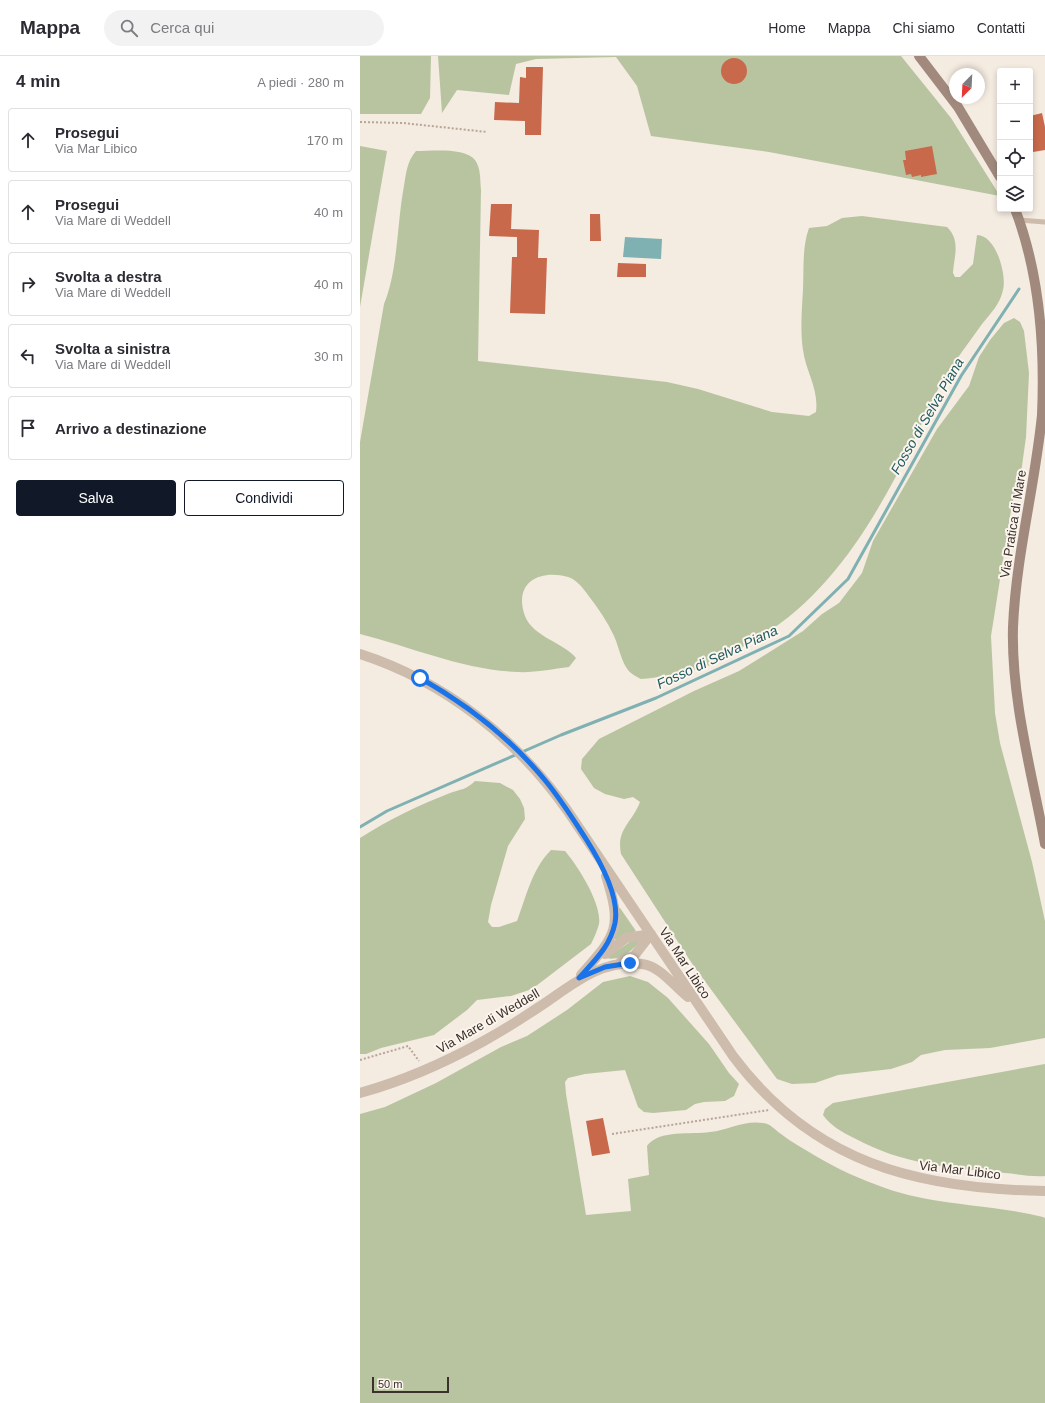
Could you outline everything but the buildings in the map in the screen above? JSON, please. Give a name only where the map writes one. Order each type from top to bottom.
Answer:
[{"type":"street","points":[[919,56],[962,113],[999,176]]},
{"type":"street","name":"Via Pratica di Mare","points":[[1016,212],[1035,279],[1042,326],[1044,362],[1042,417],[1016,583],[1013,652],[1018,702],[1045,844]]},
{"type":"street","name":"Via Mar Libico","points":[[360,654],[395,666],[429,684],[477,716],[532,765],[559,799],[651,934],[696,1004],[744,1071],[761,1092],[790,1117],[832,1144],[868,1162],[896,1172],[953,1185],[1044,1191]]},
{"type":"street","name":"Via Mare di Weddell","points":[[360,1094],[428,1069],[454,1057],[510,1026],[579,978],[604,950],[615,924],[614,901],[602,864]]},
{"type":"street","points":[[579,978],[614,962],[627,960],[634,956],[651,934]]},
{"type":"street","points":[[579,978],[616,944],[626,938],[651,934]]},
{"type":"street","name":"Via Mare di Weddell","points":[[579,978],[610,966],[630,963],[648,965],[663,974],[696,1004]]},
{"type":"lane","points":[[1019,220],[1045,222]]},
{"type":"path","points":[[360,122],[403,123],[488,132]]},
{"type":"path","points":[[360,1060],[408,1046],[428,1069]]},
{"type":"path","points":[[612,1134],[780,1108]]},
{"type":"green space","points":[[360,56],[431,56],[430,98],[421,114],[360,114]]},
{"type":"green space","points":[[438,56],[901,56],[951,118],[997,191],[997,195],[769,152],[651,136],[637,86],[616,57],[536,59],[516,64],[509,95],[457,90],[442,113]]},
{"type":"green space","points":[[360,146],[387,151],[360,307]]},
{"type":"green space","points":[[416,151],[456,151],[470,156],[477,163],[480,174],[481,190],[478,361],[667,382],[698,389],[772,412],[809,416],[816,412],[816,396],[805,358],[801,327],[804,250],[809,228],[827,226],[842,218],[862,216],[947,227],[954,238],[956,249],[953,273],[955,277],[960,277],[973,264],[977,235],[984,237],[990,241],[999,257],[1002,266],[1004,283],[1003,290],[1000,300],[995,308],[946,375],[894,480],[857,541],[836,569],[813,595],[788,618],[759,638],[727,654],[708,666],[691,671],[641,679],[628,670],[608,625],[582,587],[568,577],[547,575],[538,577],[531,581],[526,587],[522,605],[525,616],[535,629],[570,652],[576,658],[569,667],[517,672],[457,663],[360,634],[360,442],[384,304],[389,291],[395,262],[406,172]]},
{"type":"green space","points":[[1014,318],[1020,322],[1024,331],[1029,373],[1026,437],[1021,473],[1012,504],[991,636],[995,713],[1000,743],[1032,862],[1045,921],[1045,1038],[990,1048],[945,1050],[921,1055],[912,1062],[891,1069],[838,1075],[815,1083],[792,1084],[777,1079],[693,965],[621,854],[620,845],[623,832],[640,802],[633,797],[624,799],[605,794],[594,788],[581,769],[582,759],[599,739],[694,691],[739,671],[803,631],[822,614],[839,603],[862,573],[873,541],[937,429],[969,386],[979,357],[990,340],[1004,323]]},
{"type":"green space","points":[[475,781],[500,783],[513,790],[520,799],[524,808],[525,819],[508,846],[491,905],[488,922],[492,927],[499,927],[517,921],[534,874],[544,858],[551,850],[565,851],[582,875],[597,906],[599,924],[594,937],[591,944],[532,989],[511,996],[477,1000],[467,1010],[434,1035],[381,1048],[366,1054],[360,1054],[360,838],[404,813],[450,793],[466,788]]},
{"type":"green space","points":[[619,908],[636,931],[616,940],[614,938]]},
{"type":"green space","points":[[633,940],[641,940],[634,948],[621,957],[611,959],[606,958]]},
{"type":"green space","points":[[630,976],[648,982],[668,998],[709,1044],[729,1073],[739,1084],[734,1096],[725,1101],[695,1104],[686,1110],[653,1113],[644,1112],[638,1107],[625,1070],[585,1074],[568,1078],[565,1082],[566,1094],[586,1215],[631,1211],[628,1179],[649,1175],[647,1146],[659,1137],[676,1134],[710,1132],[756,1122],[773,1127],[785,1137],[831,1165],[885,1188],[904,1194],[944,1202],[1043,1217],[1045,1218],[1045,1403],[360,1403],[360,1114],[385,1107],[436,1083],[501,1047],[527,1036],[567,1010],[603,982]]},
{"type":"green space","points":[[1045,1064],[1045,1176],[1030,1176],[946,1167],[909,1160],[873,1147],[850,1136],[833,1126],[823,1115],[825,1109],[833,1103]]},
{"type":"water","points":[[625,237],[662,239],[661,259],[623,257]]},
{"type":"waterway","name":"Fosso di Selva Piana","points":[[360,827],[387,811],[561,735],[656,698],[789,636],[848,579],[961,376],[1019,289]]},
{"type":"route","points":[[420,678],[477,716],[532,765],[562,802],[602,864],[614,901],[615,924],[609,942],[604,950],[579,978],[605,967],[630,963]]}]
